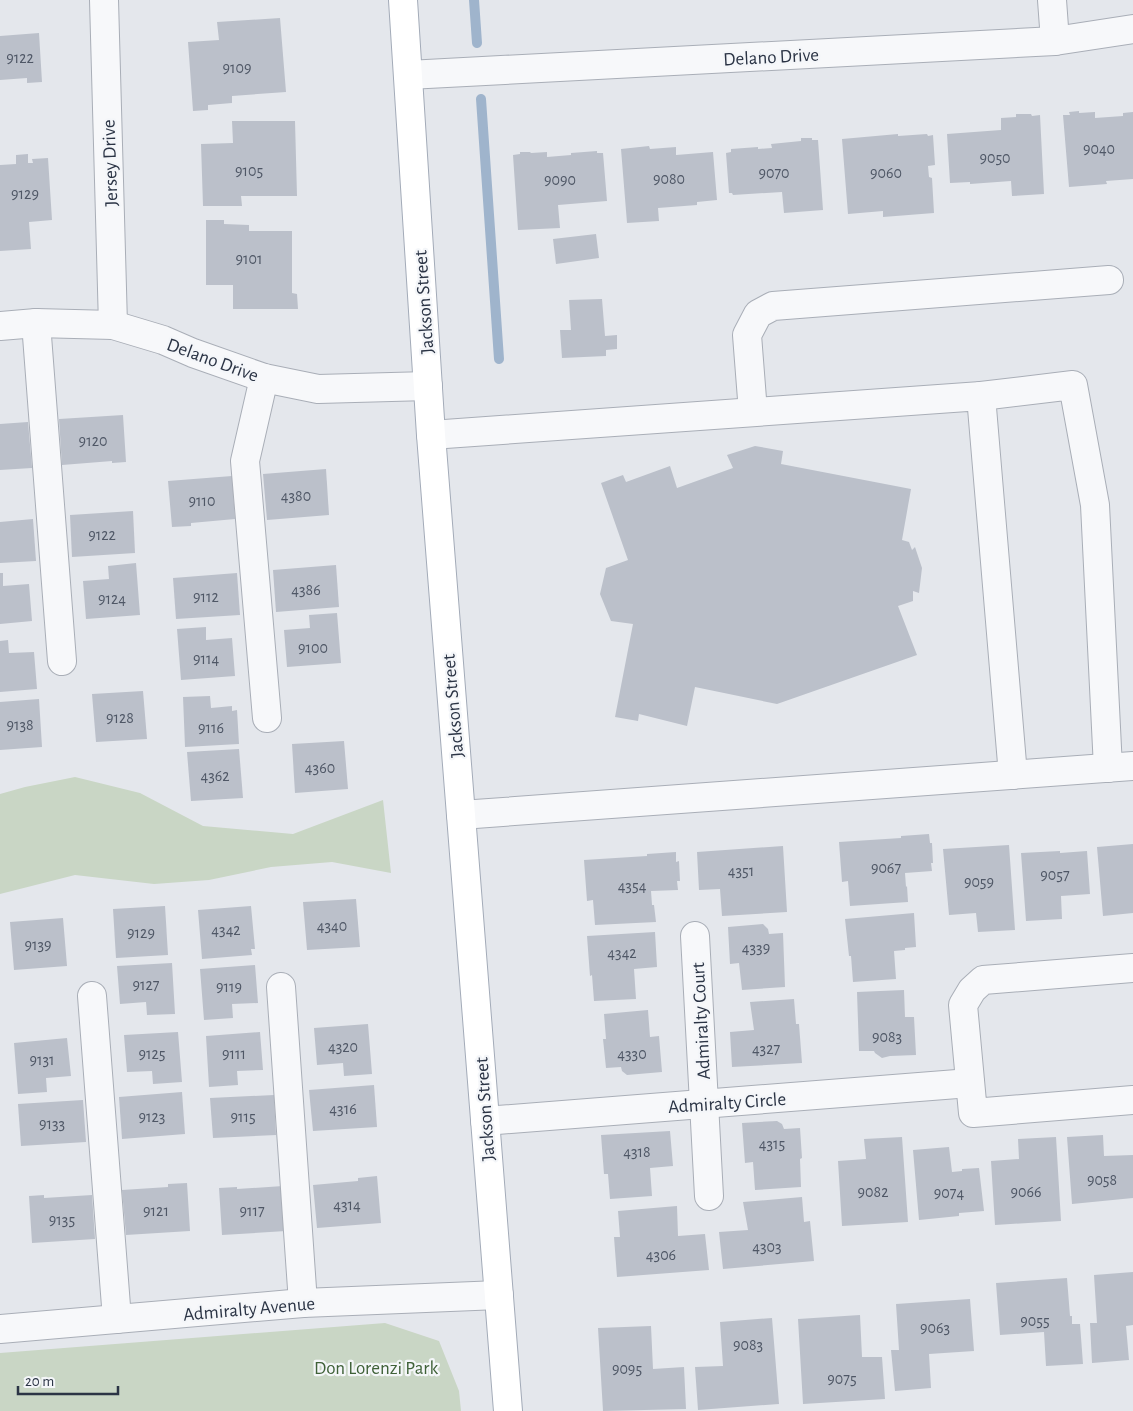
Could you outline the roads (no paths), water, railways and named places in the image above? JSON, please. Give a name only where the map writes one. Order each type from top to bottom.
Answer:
[{"type":"main road","name":"Jackson Street","points":[[403,0],[431,435],[508,1411]]},
{"type":"street","name":"Jersey Drive","points":[[104,0],[113,325]]},
{"type":"street","points":[[1052,0],[1055,41]]},
{"type":"street","name":"Delano Drive","points":[[408,75],[1055,41],[1133,29]]},
{"type":"street","points":[[753,412],[747,335],[758,314],[773,306],[1109,280]]},
{"type":"street","name":"Delano Drive","points":[[0,326],[36,323],[113,325],[163,340],[192,354],[264,378],[318,389],[428,386]]},
{"type":"street","points":[[36,323],[62,661]]},
{"type":"street","points":[[264,378],[245,462],[266,718]]},
{"type":"street","points":[[431,435],[981,396],[1073,385],[1095,505],[1121,767],[461,815]]},
{"type":"street","points":[[981,396],[1013,775]]},
{"type":"street","name":"Admiralty Court","points":[[695,936],[710,1196]]},
{"type":"street","points":[[1133,968],[983,980],[972,990],[963,1005],[973,1113],[1133,1100]]},
{"type":"street","points":[[281,987],[303,1303]]},
{"type":"street","points":[[92,996],[118,1319]]},
{"type":"street","name":"Admiralty Circle","points":[[485,1121],[970,1083]]},
{"type":"street","name":"Admiralty Avenue","points":[[0,1329],[303,1303],[499,1295]]},
{"type":"waterway","points":[[474,0],[477,43]]},
{"type":"waterway","points":[[481,99],[499,359]]},
{"type":"park label","name":"Don Lorenzi Park","points":[[376,1367]]}]
